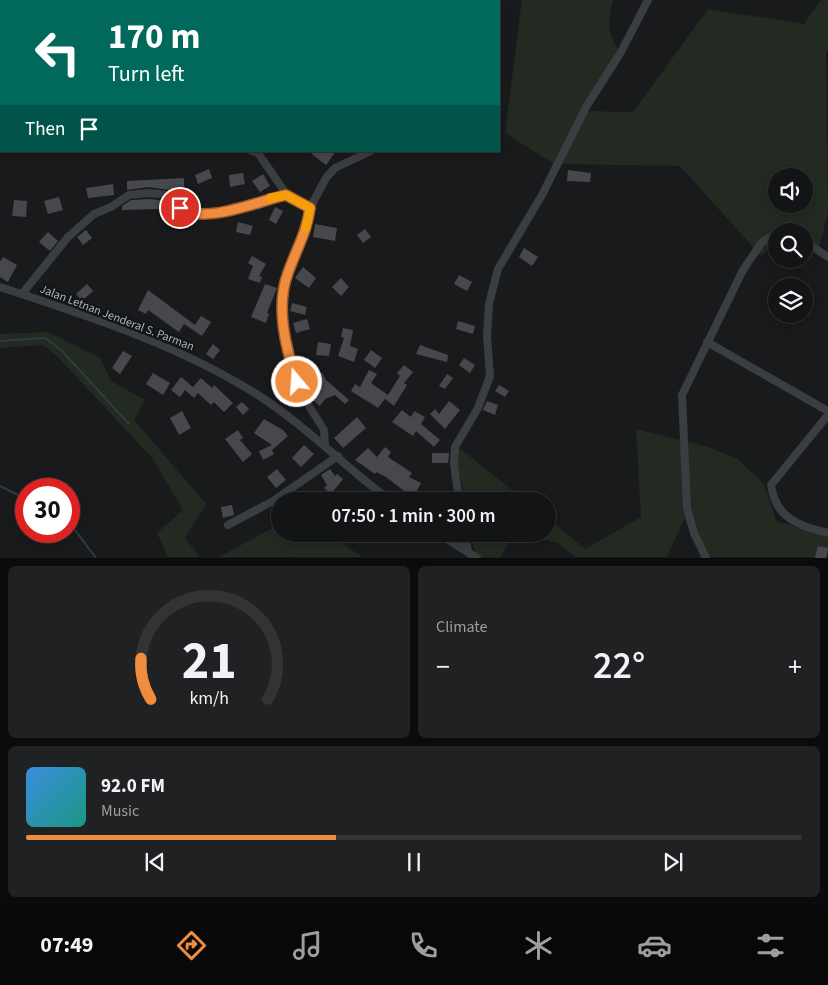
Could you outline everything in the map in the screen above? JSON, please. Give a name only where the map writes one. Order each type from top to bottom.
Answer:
[{"type":"street","points":[[458,492],[454,464],[455,448],[478,408],[490,376],[487,336],[489,304],[498,269],[538,201],[586,107],[624,46],[648,0]]},
{"type":"street","points":[[255,152],[258,153],[286,195],[310,208]]},
{"type":"street","points":[[325,445],[324,430],[309,406],[290,360],[282,306],[288,273],[304,236],[310,208],[326,178],[335,168],[368,152]]},
{"type":"street","points":[[22,294],[68,237],[89,218],[130,195],[155,193],[169,195],[180,208],[196,214],[221,212],[286,195]]},
{"type":"street","points":[[706,558],[694,533],[687,508],[682,395],[753,253],[768,237]]},
{"type":"street","points":[[813,248],[828,257]]},
{"type":"street","name":"Jalan Letnan Jenderal S. Parman","points":[[0,287],[154,343],[225,375],[260,396],[325,445],[380,492]]},
{"type":"street","points":[[707,342],[828,413],[771,485],[779,507],[785,516],[796,524],[828,533]]},
{"type":"street","points":[[228,525],[273,500],[338,456]]},
{"type":"street","points":[[452,542],[477,558]]},
{"type":"street","points":[[466,542],[468,552]]},
{"type":"shaded area","points":[[522,0],[613,0],[609,27],[612,39],[620,51],[582,111],[633,112],[708,9],[804,24],[821,0],[828,0],[828,50],[826,51],[828,212],[818,253],[813,249],[813,223],[768,223],[768,249],[761,256],[680,166],[554,164],[505,133]]},
{"type":"shaded area","points":[[48,332],[100,358],[111,381],[145,400],[134,420],[206,504],[185,538],[200,557],[168,557],[157,533],[183,510],[153,459],[57,356],[43,345],[0,348],[0,334]]},
{"type":"shaded area","points":[[636,429],[709,447],[739,460],[764,484],[776,521],[828,536],[828,557],[703,557],[684,519],[667,557],[576,557],[558,543],[554,542],[556,542],[556,525],[585,549],[641,517]]},
{"type":"shaded area","points":[[453,443],[515,492],[463,492]]},
{"type":"shaded area","points":[[271,529],[271,542],[340,542],[362,557],[219,557]]},
{"type":"shaded area","points":[[473,542],[509,542],[500,558],[476,557]]},
{"type":"building","points":[[309,152],[335,152],[326,165]]},
{"type":"building","points":[[209,169],[212,178],[198,184],[195,175]]},
{"type":"building","points":[[568,170],[591,173],[590,182],[567,181]]},
{"type":"building","points":[[243,173],[245,184],[230,187],[229,175]]},
{"type":"building","points":[[263,174],[270,186],[260,192],[252,181]]},
{"type":"building","points":[[184,178],[184,192],[148,187],[127,190],[127,181]]},
{"type":"building","points":[[113,184],[114,195],[88,198],[86,188]]},
{"type":"building","points":[[59,197],[63,210],[48,214],[44,201]]},
{"type":"building","points":[[14,200],[27,201],[26,217],[12,216]]},
{"type":"building","points":[[131,200],[160,200],[160,209],[122,210],[122,206]]},
{"type":"building","points":[[275,207],[283,211],[276,224],[269,220]]},
{"type":"building","points":[[238,222],[253,226],[250,235],[236,232]]},
{"type":"building","points":[[315,224],[337,228],[335,241],[313,237]]},
{"type":"building","points":[[365,229],[371,237],[363,243],[357,235]]},
{"type":"building","points":[[86,230],[92,238],[83,245],[77,237]]},
{"type":"building","points":[[48,232],[58,241],[50,251],[39,242]]},
{"type":"building","points":[[524,248],[538,257],[532,266],[519,257]]},
{"type":"building","points":[[252,256],[266,264],[259,276],[262,277],[260,283],[248,279],[253,266],[248,263]]},
{"type":"building","points":[[3,257],[17,265],[8,282],[0,277],[0,262]]},
{"type":"building","points":[[303,267],[316,278],[309,288],[295,278]]},
{"type":"building","points":[[459,275],[472,282],[467,291],[454,284]]},
{"type":"building","points":[[341,278],[349,287],[341,296],[332,287]]},
{"type":"building","points":[[87,284],[93,291],[82,301],[76,294]]},
{"type":"building","points":[[265,284],[277,288],[267,313],[269,314],[266,323],[251,317]]},
{"type":"building","points":[[148,290],[195,325],[201,316],[211,322],[202,336],[184,324],[179,332],[148,310],[146,314],[138,310]]},
{"type":"building","points":[[292,303],[307,307],[305,315],[290,311]]},
{"type":"building","points":[[307,319],[310,329],[296,333],[293,323]]},
{"type":"building","points":[[458,321],[475,326],[473,334],[456,329]]},
{"type":"building","points":[[343,328],[353,330],[350,346],[358,349],[354,362],[338,356],[344,338],[341,337]]},
{"type":"building","points":[[318,342],[331,344],[329,356],[316,355]]},
{"type":"building","points":[[213,344],[220,350],[213,359],[206,354]]},
{"type":"building","points":[[420,345],[448,355],[447,362],[416,354]]},
{"type":"building","points":[[371,350],[382,358],[375,368],[364,360]]},
{"type":"building","points":[[123,351],[132,356],[120,374],[112,368]]},
{"type":"building","points":[[306,358],[313,364],[309,368],[315,378],[322,372],[326,380],[349,400],[345,404],[335,395],[325,399],[320,406],[313,400],[317,393],[299,366]]},
{"type":"building","points":[[464,358],[475,365],[470,373],[459,365]]},
{"type":"building","points":[[404,365],[413,372],[404,383],[407,385],[394,406],[385,399],[387,396],[378,408],[351,391],[355,384],[360,387],[369,370],[377,374],[371,383],[388,395],[400,376],[397,373]]},
{"type":"building","points":[[153,373],[170,383],[163,395],[146,384]]},
{"type":"building","points":[[447,374],[453,378],[445,389],[439,386]]},
{"type":"building","points":[[181,377],[193,387],[201,378],[212,388],[214,385],[233,403],[224,412],[214,402],[211,405],[198,393],[194,398],[185,390],[180,397],[171,390]]},
{"type":"building","points":[[283,385],[290,393],[283,400],[275,392]]},
{"type":"building","points":[[499,385],[509,391],[505,397],[495,391]]},
{"type":"building","points":[[449,401],[460,410],[445,429],[430,414],[435,409],[439,414]]},
{"type":"building","points":[[487,401],[498,405],[495,415],[483,410]]},
{"type":"building","points":[[242,402],[249,409],[243,415],[236,407]]},
{"type":"building","points":[[402,410],[411,417],[414,411],[425,417],[421,424],[440,440],[434,447],[416,431],[413,436],[392,422]]},
{"type":"building","points":[[182,411],[191,428],[179,435],[170,418]]},
{"type":"building","points":[[357,417],[366,428],[343,448],[334,438]]},
{"type":"building","points":[[264,419],[283,430],[288,436],[272,450],[274,454],[263,460],[259,451],[272,445],[254,433]]},
{"type":"building","points":[[238,430],[243,438],[240,440],[252,454],[243,462],[225,439]]},
{"type":"building","points":[[304,445],[314,454],[301,467],[292,458]]},
{"type":"building","points":[[385,447],[391,452],[388,457],[412,473],[409,477],[421,483],[416,492],[405,492],[386,477],[376,472],[375,474],[355,460],[368,448],[377,457]]},
{"type":"building","points":[[432,453],[449,453],[448,463],[432,463]]},
{"type":"building","points":[[277,469],[286,480],[276,488],[267,477]]},
{"type":"building","points":[[330,469],[335,476],[337,474],[343,479],[333,492],[329,492],[324,488],[327,485],[321,475]]},
{"type":"building","points":[[232,505],[234,515],[223,518],[221,507]]},
{"type":"building","points":[[818,546],[828,548],[826,558],[815,558]]},
{"type":"waterway","points":[[0,341],[45,338],[61,350],[129,424]]},
{"type":"waterway","points":[[0,486],[15,494]]},
{"type":"waterway","points":[[80,537],[96,558]]},
{"type":"slow traffic","points":[[270,198],[286,195],[310,208],[306,228]]},
{"type":"route","points":[[180,208],[186,212],[196,214],[221,212],[286,195],[310,208],[308,222],[301,243],[288,273],[282,306],[286,342],[297,382]]}]
